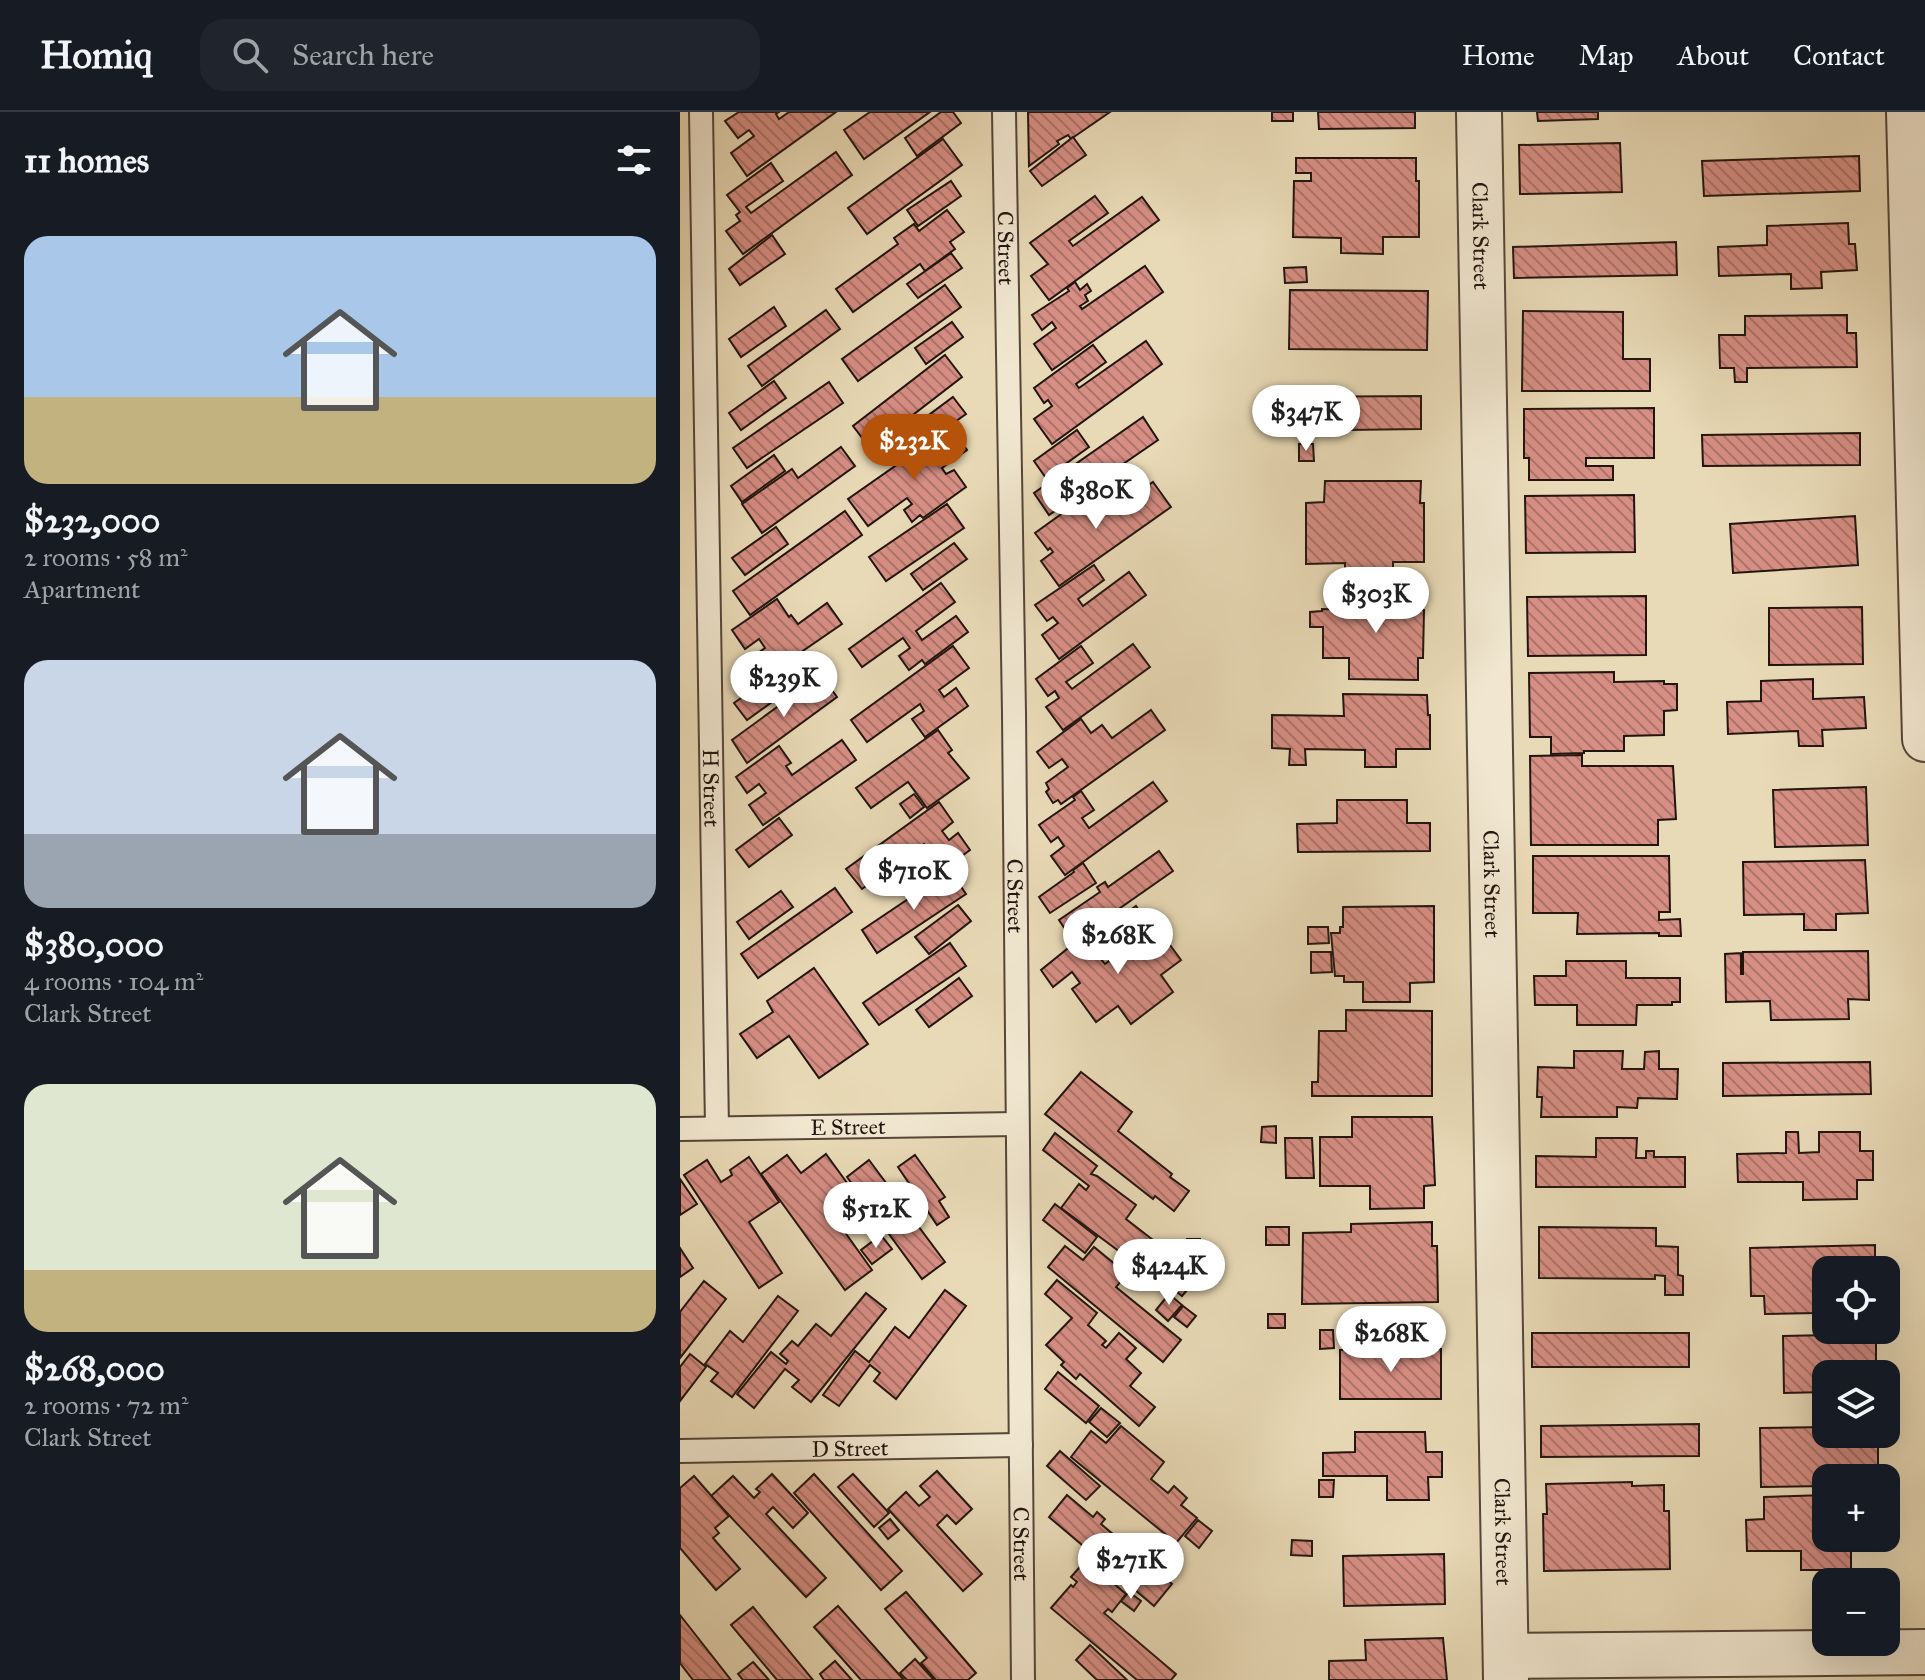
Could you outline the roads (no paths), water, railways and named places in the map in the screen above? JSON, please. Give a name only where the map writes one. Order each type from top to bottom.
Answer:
[{"type":"street","name":"Clark Street","points":[[1479,112],[1506,1668]]},
{"type":"street","points":[[1909,112],[1925,739]]},
{"type":"street","points":[[1506,1668],[1925,1652]]},
{"type":"lane","name":"H Street","points":[[701,112],[717,1128]]},
{"type":"lane","name":"C Street","points":[[1004,112],[1014,681],[1023,1680]]},
{"type":"lane","name":"E Street","points":[[680,1129],[1017,1124]]},
{"type":"lane","name":"D Street","points":[[680,1451],[1021,1445]]}]
